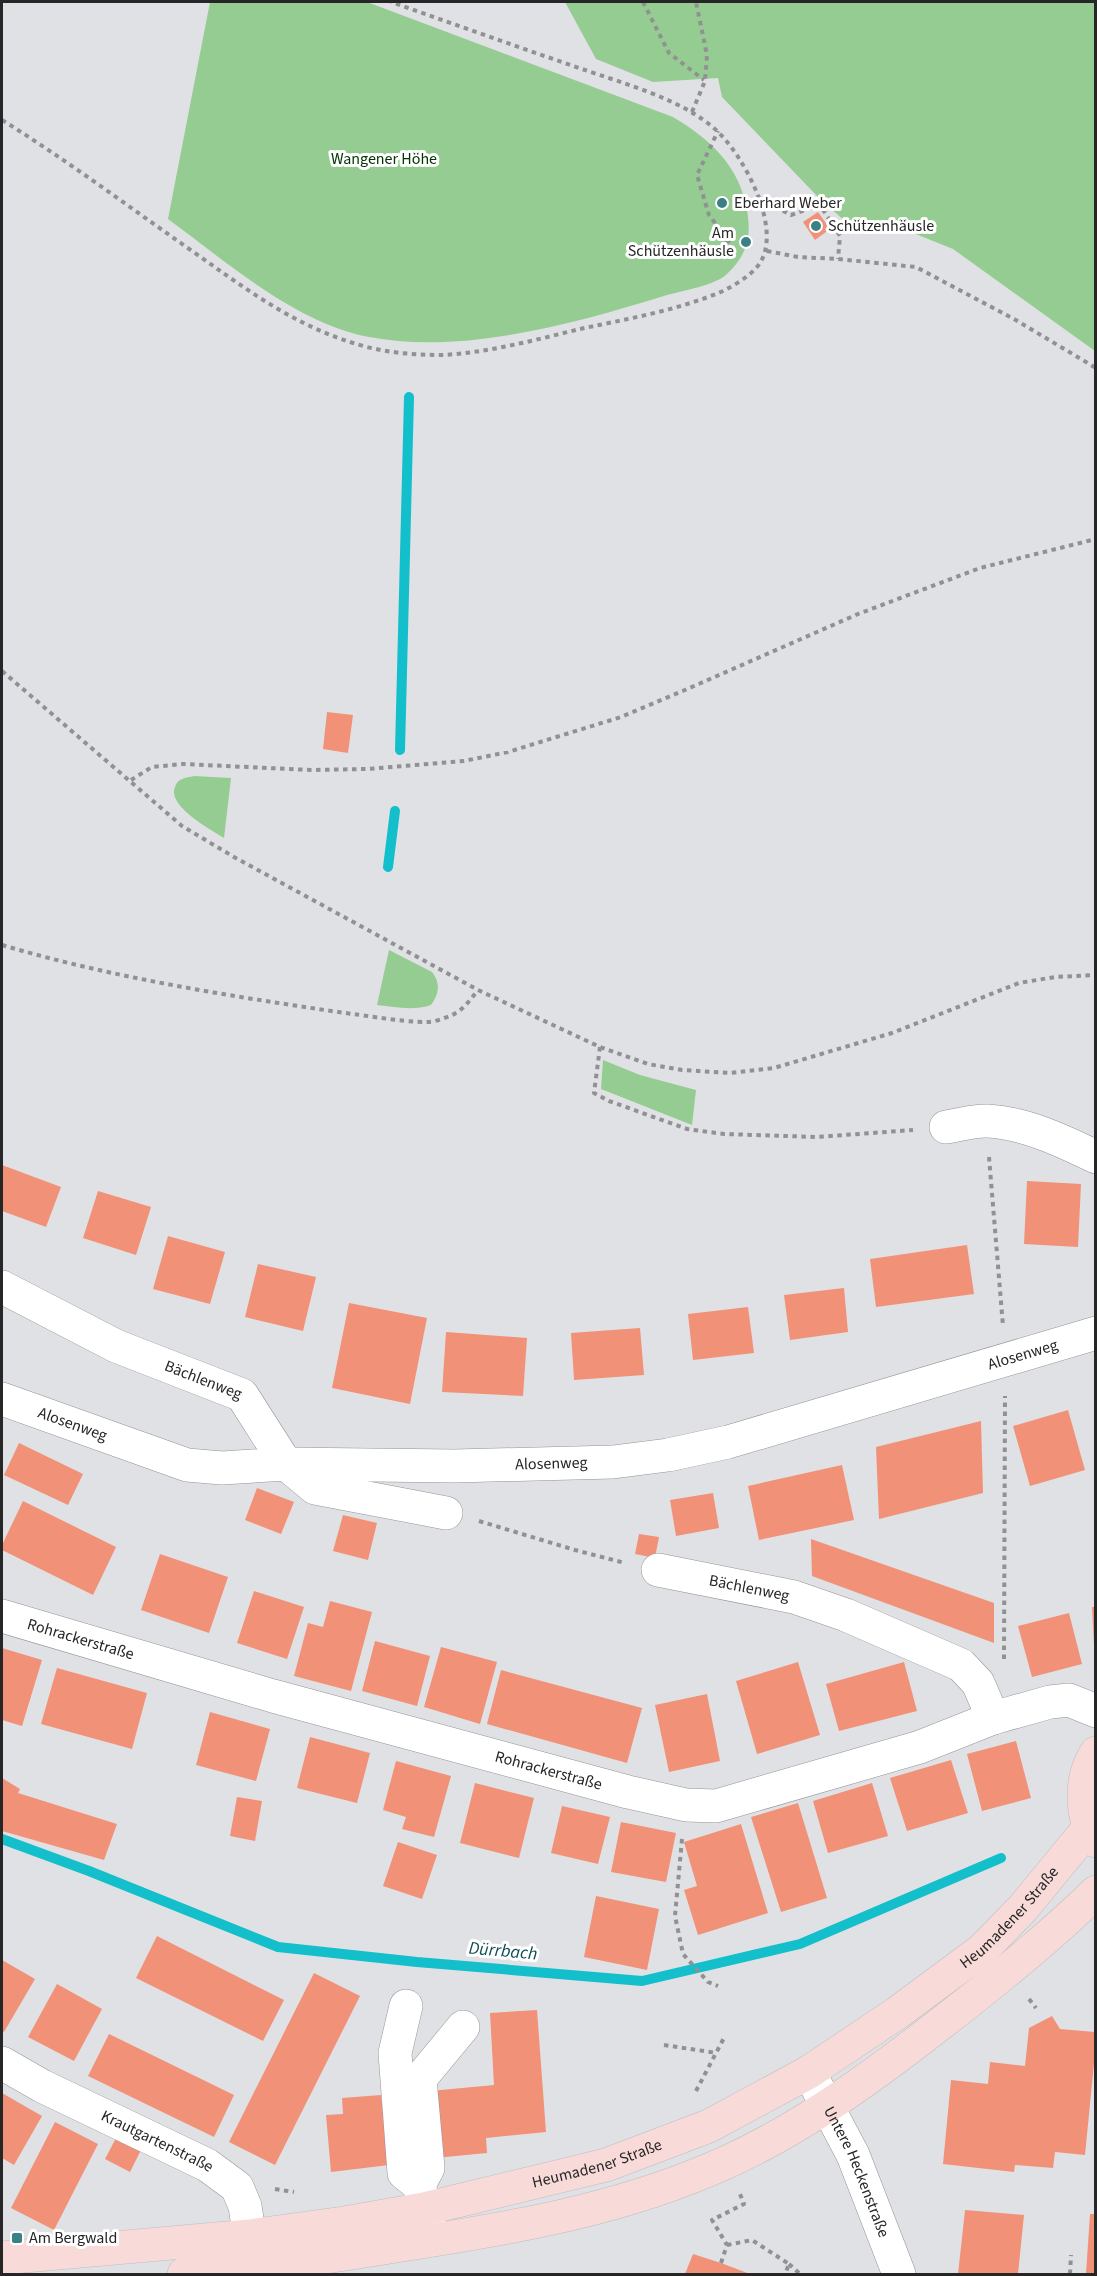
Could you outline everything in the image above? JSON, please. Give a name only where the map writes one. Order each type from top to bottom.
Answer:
[{"type":"main road","points":[[1092,1835],[1084,1806],[1084,1783],[1095,1753]]},
{"type":"main road","name":"Heumadener Straße","points":[[2,2258],[250,2236],[345,2223],[422,2197],[606,2165],[709,2126],[809,2072],[897,2013],[982,1950],[1092,1835]]},
{"type":"main road","points":[[184,2274],[254,2268],[524,2226],[608,2205],[673,2184],[728,2162],[827,2106],[890,2064],[1009,1971],[1095,1892]]},
{"type":"street","points":[[946,1128],[986,1120],[1011,1124],[1039,1132],[1095,1157]]},
{"type":"street","name":"Bächlenweg","points":[[2,1287],[116,1346],[242,1395],[286,1464],[315,1488],[458,1516]]},
{"type":"street","name":"Alosenweg","points":[[2,1398],[187,1465],[222,1468],[286,1464],[500,1465],[614,1462],[668,1455],[728,1442],[1095,1333]]},
{"type":"street","name":"Bächlenweg","points":[[658,1570],[794,1597],[846,1615],[961,1665],[978,1683],[993,1718]]},
{"type":"street","name":"Rohrackerstraße","points":[[2,1616],[284,1699],[628,1792],[686,1805],[717,1806],[920,1747],[993,1718],[1050,1702],[1069,1700],[1095,1711]]},
{"type":"street","points":[[406,2006],[395,2053],[404,2173],[422,2197],[432,2241]]},
{"type":"street","points":[[422,2197],[428,2168],[420,2079],[463,2027]]},
{"type":"street","name":"Krautgartenstraße","points":[[2,2063],[42,2086],[207,2165],[237,2187],[244,2206],[254,2268]]},
{"type":"street","name":"Untere Heckenstraße","points":[[809,2072],[853,2155],[899,2274]]},
{"type":"path","points":[[2,120],[263,302],[304,325],[336,337],[404,354],[442,355],[503,346],[674,307],[724,290],[759,266],[767,251],[768,231],[751,179],[718,131],[692,112],[642,90],[391,2]]},
{"type":"path","points":[[643,2],[669,53],[705,81]]},
{"type":"path","points":[[692,112],[705,81],[707,55],[696,2]]},
{"type":"path","points":[[711,254],[729,241],[709,215],[697,175],[718,131]]},
{"type":"path","points":[[759,198],[791,215],[820,205],[840,236],[838,259]]},
{"type":"path","points":[[767,251],[798,257],[904,264],[916,267],[1014,319],[1095,368]]},
{"type":"path","points":[[131,780],[152,767],[183,764],[311,770],[368,769],[464,761],[508,752],[621,717],[858,614],[980,568],[1095,539]]},
{"type":"path","points":[[2,671],[182,826],[478,990],[600,1047],[648,1064],[682,1070],[730,1073],[774,1068],[892,1033],[1018,983],[1055,977],[1095,975]]},
{"type":"path","points":[[2,945],[48,959],[237,997],[380,1017],[433,1022],[461,1011],[478,990]]},
{"type":"path","points":[[600,1047],[594,1093],[609,1101],[687,1129],[724,1134],[817,1137],[946,1128]]},
{"type":"path","points":[[986,1120],[1005,1359],[1004,1666]]},
{"type":"path","points":[[458,1516],[575,1550],[658,1570]]},
{"type":"path","points":[[686,1805],[675,1916],[683,1954],[708,1982],[718,1986]]},
{"type":"path","points":[[696,2091],[725,2036]]},
{"type":"path","points":[[664,2045],[717,2053]]},
{"type":"path","points":[[721,2263],[727,2245],[712,2220],[744,2204]]},
{"type":"path","points":[[727,2245],[752,2240],[801,2274]]},
{"type":"path","points":[[1070,2274],[1071,2255]]},
{"type":"path","points":[[785,2274],[789,2264]]},
{"type":"green space","name":"Wangener Höhe","points":[[210,2],[367,2],[673,117],[709,143],[736,176],[748,215],[748,234],[744,251],[727,274],[707,284],[596,316],[520,333],[443,342],[405,342],[369,337],[314,318],[263,289],[168,219]]},
{"type":"green space","points":[[565,2],[1095,2],[1095,351],[953,249],[886,222],[846,222],[819,198],[722,97],[718,78],[653,82],[596,59]]},
{"type":"green space","points":[[194,776],[231,778],[224,838],[200,823],[177,802],[174,794],[176,784],[182,779]]},
{"type":"green space","points":[[389,950],[432,972],[437,980],[438,988],[431,1005],[411,1008],[377,1005]]},
{"type":"green space","points":[[603,1060],[640,1075],[696,1090],[692,1125],[601,1089]]},
{"type":"building","name":"Schützenhäusle","points":[[818,212],[830,229],[815,240],[803,222]]},
{"type":"building","points":[[327,712],[353,715],[348,753],[323,749]]},
{"type":"building","points":[[2,1165],[61,1187],[46,1227],[2,1211]]},
{"type":"building","points":[[1027,1181],[1081,1184],[1078,1247],[1024,1244]]},
{"type":"building","points":[[98,1191],[151,1207],[136,1255],[83,1238]]},
{"type":"building","points":[[168,1236],[225,1252],[210,1304],[153,1289]]},
{"type":"building","points":[[967,1245],[974,1294],[876,1307],[870,1259]]},
{"type":"building","points":[[258,1264],[316,1277],[303,1331],[245,1317]]},
{"type":"building","points":[[844,1288],[848,1332],[790,1340],[784,1295]]},
{"type":"building","points":[[349,1303],[427,1318],[410,1404],[332,1388]]},
{"type":"building","points":[[748,1307],[754,1353],[693,1360],[688,1314]]},
{"type":"building","points":[[640,1328],[644,1375],[574,1380],[571,1333]]},
{"type":"building","points":[[446,1332],[527,1338],[523,1396],[442,1392]]},
{"type":"building","points":[[1068,1410],[1085,1470],[1030,1486],[1013,1426]]},
{"type":"building","points":[[981,1421],[983,1493],[879,1519],[876,1447]]},
{"type":"building","points":[[19,1443],[83,1474],[68,1505],[4,1475]]},
{"type":"building","points":[[842,1465],[854,1520],[759,1540],[748,1486]]},
{"type":"building","points":[[257,1488],[294,1502],[281,1534],[245,1520]]},
{"type":"building","points":[[713,1493],[719,1528],[676,1536],[670,1500]]},
{"type":"building","points":[[23,1501],[116,1547],[93,1595],[2,1550],[2,1545]]},
{"type":"building","points":[[343,1515],[377,1523],[368,1560],[333,1551]]},
{"type":"building","points":[[639,1534],[659,1537],[655,1558],[635,1554]]},
{"type":"building","points":[[811,1539],[994,1603],[994,1643],[812,1576]]},
{"type":"building","points":[[160,1554],[228,1577],[209,1633],[141,1610]]},
{"type":"building","points":[[254,1591],[304,1607],[287,1659],[237,1643]]},
{"type":"building","points":[[330,1601],[372,1612],[351,1691],[294,1676],[308,1623],[323,1627]]},
{"type":"building","points":[[1092,1607],[1095,1607],[1095,1645],[1094,1645]]},
{"type":"building","points":[[1069,1613],[1082,1664],[1032,1677],[1018,1626]]},
{"type":"building","points":[[375,1641],[430,1656],[417,1706],[362,1691]]},
{"type":"building","points":[[441,1647],[497,1662],[480,1724],[424,1707]]},
{"type":"building","points":[[2,1648],[42,1660],[22,1726],[2,1720]]},
{"type":"building","points":[[798,1662],[820,1735],[757,1754],[736,1681]]},
{"type":"building","points":[[904,1662],[917,1711],[839,1731],[826,1684]]},
{"type":"building","points":[[57,1668],[147,1693],[132,1749],[41,1724]]},
{"type":"building","points":[[501,1670],[642,1708],[627,1763],[487,1724]]},
{"type":"building","points":[[707,1694],[720,1761],[669,1772],[655,1705]]},
{"type":"building","points":[[210,1712],[270,1729],[256,1781],[196,1765]]},
{"type":"building","points":[[310,1737],[370,1753],[357,1803],[297,1788]]},
{"type":"building","points":[[1016,1741],[1031,1798],[982,1811],[967,1754]]},
{"type":"building","points":[[951,1760],[968,1813],[907,1831],[890,1778]]},
{"type":"building","points":[[396,1761],[451,1776],[434,1837],[402,1829],[406,1817],[383,1810]]},
{"type":"building","points":[[2,1778],[20,1789],[18,1793],[117,1824],[104,1860],[2,1831]]},
{"type":"building","points":[[475,1783],[534,1798],[519,1858],[460,1843]]},
{"type":"building","points":[[872,1783],[888,1836],[828,1853],[813,1801]]},
{"type":"building","points":[[237,1797],[262,1801],[255,1841],[230,1836]]},
{"type":"building","points":[[798,1803],[827,1898],[781,1912],[751,1817]]},
{"type":"building","points":[[562,1806],[610,1817],[598,1864],[551,1853]]},
{"type":"building","points":[[621,1822],[676,1833],[666,1882],[611,1872]]},
{"type":"building","points":[[741,1824],[768,1913],[698,1935],[684,1890],[697,1886],[684,1842]]},
{"type":"building","points":[[398,1842],[437,1855],[422,1899],[383,1886]]},
{"type":"building","points":[[596,1896],[659,1909],[647,1970],[584,1957]]},
{"type":"building","points":[[157,1936],[284,2000],[263,2041],[136,1978]]},
{"type":"building","points":[[2,1960],[35,1979],[4,2032],[2,2030]]},
{"type":"building","points":[[314,1973],[360,1996],[275,2165],[229,2142]]},
{"type":"building","points":[[57,1984],[102,2009],[74,2061],[28,2037]]},
{"type":"building","points":[[537,2010],[546,2132],[486,2138],[487,2153],[435,2158],[430,2091],[494,2085],[490,2013]]},
{"type":"building","points":[[1052,2016],[1060,2029],[1095,2032],[1085,2155],[1055,2152],[1053,2168],[1015,2165],[1014,2172],[943,2164],[951,2080],[988,2084],[990,2062],[1025,2066],[1029,2028]]},
{"type":"building","points":[[109,2034],[234,2095],[214,2137],[88,2076]]},
{"type":"building","points":[[2,2093],[42,2116],[14,2165],[2,2158]]},
{"type":"building","points":[[381,2095],[389,2165],[331,2172],[326,2115],[343,2114],[342,2098]]},
{"type":"building","points":[[55,2122],[98,2144],[54,2230],[11,2208]]},
{"type":"building","points":[[116,2138],[141,2150],[130,2172],[105,2159]]},
{"type":"building","points":[[965,2210],[1024,2215],[1018,2274],[958,2274]]},
{"type":"building","points":[[1090,2214],[1095,2214],[1095,2274],[1086,2274]]},
{"type":"building","points":[[693,2254],[721,2263],[750,2274],[685,2274]]},
{"type":"waterway","points":[[400,750],[409,397]]},
{"type":"waterway","points":[[388,867],[395,811]]},
{"type":"waterway","name":"Dürrbach","points":[[2,1839],[89,1871],[278,1947],[417,1962],[642,1981],[800,1944],[1001,1858]]},
{"type":"place","name":"Eberhard Weber","points":[[722,203]]},
{"type":"place","name":"Schützenhäusle","points":[[816,226]]},
{"type":"place","name":"Am Schützenhäusle","points":[[746,242]]},
{"type":"place","name":"Am Bergwald","points":[[17,2238]]}]
